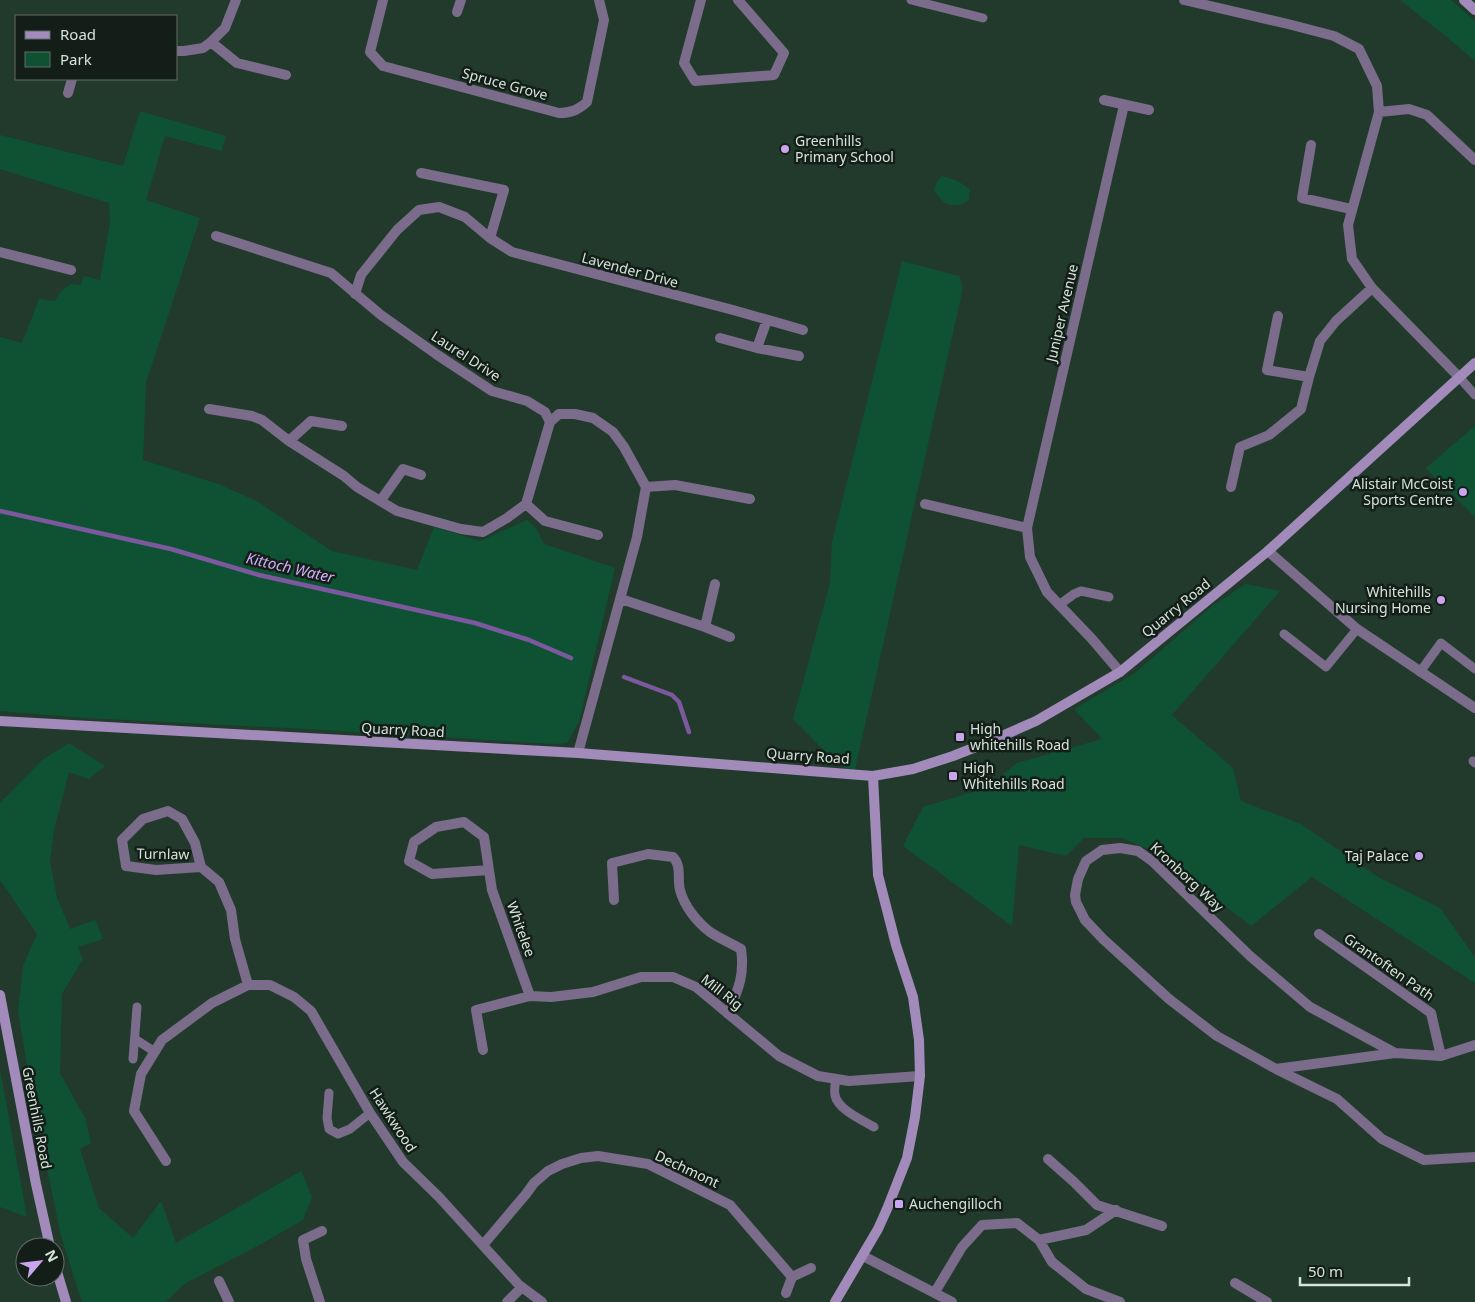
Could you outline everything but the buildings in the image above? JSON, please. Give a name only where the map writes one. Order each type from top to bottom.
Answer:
[{"type":"street","points":[[178,51],[203,48],[211,42],[225,28],[236,0]]},
{"type":"street","name":"Spruce Grove","points":[[383,0],[370,52],[383,66],[559,113],[571,112],[581,108],[587,102],[604,20],[599,0]]},
{"type":"street","points":[[458,12],[461,0]]},
{"type":"street","points":[[701,0],[684,63],[695,81],[774,75],[784,53],[738,0]]},
{"type":"street","points":[[1184,0],[1334,36],[1359,49],[1378,86],[1379,112],[1348,225],[1352,259],[1372,288],[1460,378]]},
{"type":"street","points":[[1464,0],[1475,10]]},
{"type":"street","points":[[211,42],[237,63],[286,75]]},
{"type":"street","points":[[68,93],[72,80]]},
{"type":"street","points":[[1104,100],[1150,110]]},
{"type":"street","name":"Juniper Avenue","points":[[1120,672],[1047,592],[1030,557],[1027,528],[1124,105]]},
{"type":"street","points":[[1379,112],[1409,109],[1427,115],[1475,160]]},
{"type":"street","points":[[1311,145],[1302,198],[1351,209]]},
{"type":"street","points":[[421,173],[504,190],[490,238]]},
{"type":"street","name":"Lavender Drive","points":[[355,294],[362,276],[397,230],[419,210],[439,207],[465,218],[490,238],[512,252],[803,330]]},
{"type":"street","name":"Laurel Drive","points":[[216,236],[331,273],[381,315],[492,391],[527,400],[545,412],[550,422]]},
{"type":"street","points":[[0,252],[71,270]]},
{"type":"street","points":[[1231,487],[1240,447],[1269,435],[1301,409],[1320,341],[1336,321],[1372,288]]},
{"type":"street","points":[[1278,316],[1267,370],[1309,377]]},
{"type":"street","points":[[757,348],[767,320]]},
{"type":"street","points":[[720,338],[757,348],[799,356]]},
{"type":"street","name":"Quarry Road","points":[[0,721],[578,753],[873,776],[913,769],[953,756],[1036,721],[1120,672],[1268,551],[1475,363]]},
{"type":"street","points":[[209,409],[252,416],[262,420],[289,441],[397,511],[461,529],[482,532],[507,518],[526,504],[550,422],[559,414],[575,414],[593,418],[613,432],[624,447],[646,487],[637,537],[578,753]]},
{"type":"street","points":[[289,441],[311,421],[342,426]]},
{"type":"street","points":[[381,500],[402,469],[420,475]]},
{"type":"street","points":[[646,487],[676,485],[750,499]]},
{"type":"street","points":[[526,504],[545,521],[598,535]]},
{"type":"street","points":[[925,504],[1027,528]]},
{"type":"street","points":[[1268,551],[1356,629],[1475,708]]},
{"type":"street","points":[[705,627],[715,584]]},
{"type":"street","points":[[621,599],[730,636]]},
{"type":"street","points":[[835,1302],[887,1209],[907,1158],[920,1076],[920,1040],[913,997],[896,945],[878,875],[873,776]]},
{"type":"street","name":"Turnlaw","points":[[201,867],[156,870],[126,866],[122,840],[143,819],[168,811],[182,819],[195,843],[201,867],[219,882],[231,910],[235,939],[248,985]]},
{"type":"street","name":"Whitelee","points":[[489,870],[432,874],[409,861],[414,842],[436,827],[464,822],[484,837],[489,870],[492,890],[530,996]]},
{"type":"street","name":"Kronborg Way","points":[[1475,1044],[1441,1056],[1395,1053],[1310,1007],[1250,956],[1152,861],[1138,851],[1129,848],[1111,848],[1102,850],[1086,860],[1078,879],[1076,895],[1076,902],[1085,920],[1103,939],[1169,999],[1217,1036],[1276,1069],[1337,1099],[1382,1139],[1424,1160],[1475,1157]]},
{"type":"street","points":[[614,900],[612,863],[648,854],[673,856],[679,870],[680,889],[684,902],[694,916],[709,931],[740,949],[742,960],[740,986],[728,1014]]},
{"type":"street","name":"Grantoften Path","points":[[1319,934],[1431,1013],[1441,1056]]},
{"type":"street","name":"Mill Rig","points":[[483,1050],[476,1010],[530,996],[551,997],[593,992],[641,977],[673,977],[696,987],[779,1056],[818,1076],[849,1081],[920,1076]]},
{"type":"street","points":[[166,1161],[134,1111],[141,1074],[162,1040],[212,1003],[248,985]]},
{"type":"street","name":"Hawkwood","points":[[248,985],[270,985],[294,997],[311,1011],[370,1113],[403,1162],[439,1197],[522,1288],[542,1302]]},
{"type":"street","name":"Greenhills Road","points":[[0,994],[48,1237]]},
{"type":"street","points":[[1276,1069],[1395,1053]]},
{"type":"street","name":"Dechmont","points":[[482,1245],[534,1183],[548,1171],[581,1158],[598,1156],[648,1164],[730,1205],[792,1277]]},
{"type":"street","points":[[1048,1159],[1098,1205],[1162,1226]]},
{"type":"street","points":[[1040,1240],[1086,1230],[1116,1210]]},
{"type":"street","points":[[935,1292],[962,1247],[982,1225],[1017,1223],[1040,1240],[1052,1262],[1086,1289],[1120,1302]]},
{"type":"street","points":[[320,1302],[306,1259],[303,1240],[322,1231]]},
{"type":"street","points":[[862,1256],[952,1302]]},
{"type":"street","points":[[786,1293],[792,1277],[811,1268]]},
{"type":"street","points":[[219,1281],[229,1302]]},
{"type":"street","points":[[1235,1283],[1267,1302]]},
{"type":"street","points":[[62,1287],[66,1302]]},
{"type":"street","points":[[507,1302],[522,1288]]},
{"type":"lane","points":[[911,0],[983,18]]},
{"type":"lane","points":[[1460,378],[1475,395]]},
{"type":"lane","points":[[1059,605],[1081,591],[1109,597]]},
{"type":"lane","points":[[1284,634],[1326,667],[1356,629]]},
{"type":"lane","points":[[1420,672],[1441,643],[1475,670]]},
{"type":"lane","points":[[133,1059],[137,1007]]},
{"type":"lane","points":[[135,1039],[155,1052]]},
{"type":"lane","points":[[836,1079],[834,1092],[836,1100],[841,1107],[874,1127]]},
{"type":"lane","points":[[329,1093],[327,1118],[329,1129],[338,1134],[350,1129],[370,1113]]},
{"type":"green space","points":[[1400,0],[1451,0],[1475,21],[1475,61],[1443,34]]},
{"type":"green space","points":[[140,111],[226,136],[222,151],[165,136],[146,200],[200,218],[146,383],[143,460],[221,485],[258,502],[332,551],[417,570],[434,527],[480,541],[527,520],[536,528],[544,544],[615,568],[579,722],[567,743],[554,744],[87,718],[0,711],[0,337],[22,343],[39,299],[55,301],[61,291],[71,284],[80,285],[84,276],[100,280],[110,223],[109,203],[0,169],[0,135],[123,166]]},
{"type":"green space","points":[[942,176],[967,187],[970,190],[969,200],[953,205],[941,199],[934,190]]},
{"type":"green space","points":[[902,261],[959,276],[963,288],[854,774],[836,762],[793,719],[830,583],[832,542]]},
{"type":"green space","name":"Alistair McCoist Sports Centre","points":[[1475,426],[1475,517],[1426,468]]},
{"type":"green space","points":[[1246,584],[1280,591],[1172,715],[1233,768],[1241,801],[1301,824],[1378,877],[1440,908],[1475,957],[1475,983],[1312,877],[1251,926],[1155,852],[1122,838],[1084,838],[1066,856],[1019,845],[1012,926],[903,846],[923,807],[986,788],[1017,763],[1102,739],[1074,709],[1135,673],[1212,606]]},
{"type":"green space","points":[[69,743],[105,766],[89,779],[69,772],[54,830],[50,861],[57,898],[70,929],[95,920],[103,939],[78,947],[83,959],[62,994],[60,1073],[85,1118],[91,1143],[80,1149],[99,1208],[133,1238],[161,1201],[176,1243],[301,1171],[312,1197],[303,1220],[186,1283],[165,1302],[82,1302],[65,1249],[65,1237],[61,1236],[32,1096],[18,1010],[23,966],[37,934],[0,880],[0,803],[42,760]]},
{"type":"green space","points":[[0,1069],[27,1217],[0,1207]]},
{"type":"waterway","name":"Kittoch Water","points":[[0,511],[171,549],[259,575],[475,623],[529,640],[571,658]]},
{"type":"waterway","name":"Kittoch Water","points":[[624,677],[672,695],[679,702],[689,732]]},
{"type":"place","name":"Greenhills Primary School","points":[[785,149]]},
{"type":"place","name":"Alistair McCoist Sports Centre","points":[[1463,492]]},
{"type":"place","name":"Whitehills Nursing Home","points":[[1441,600]]},
{"type":"place","name":"High whitehills Road","points":[[960,737]]},
{"type":"place","name":"High Whitehills Road","points":[[953,776]]},
{"type":"place","name":"Taj Palace","points":[[1419,856]]},
{"type":"place","name":"Auchengilloch","points":[[899,1204]]}]
